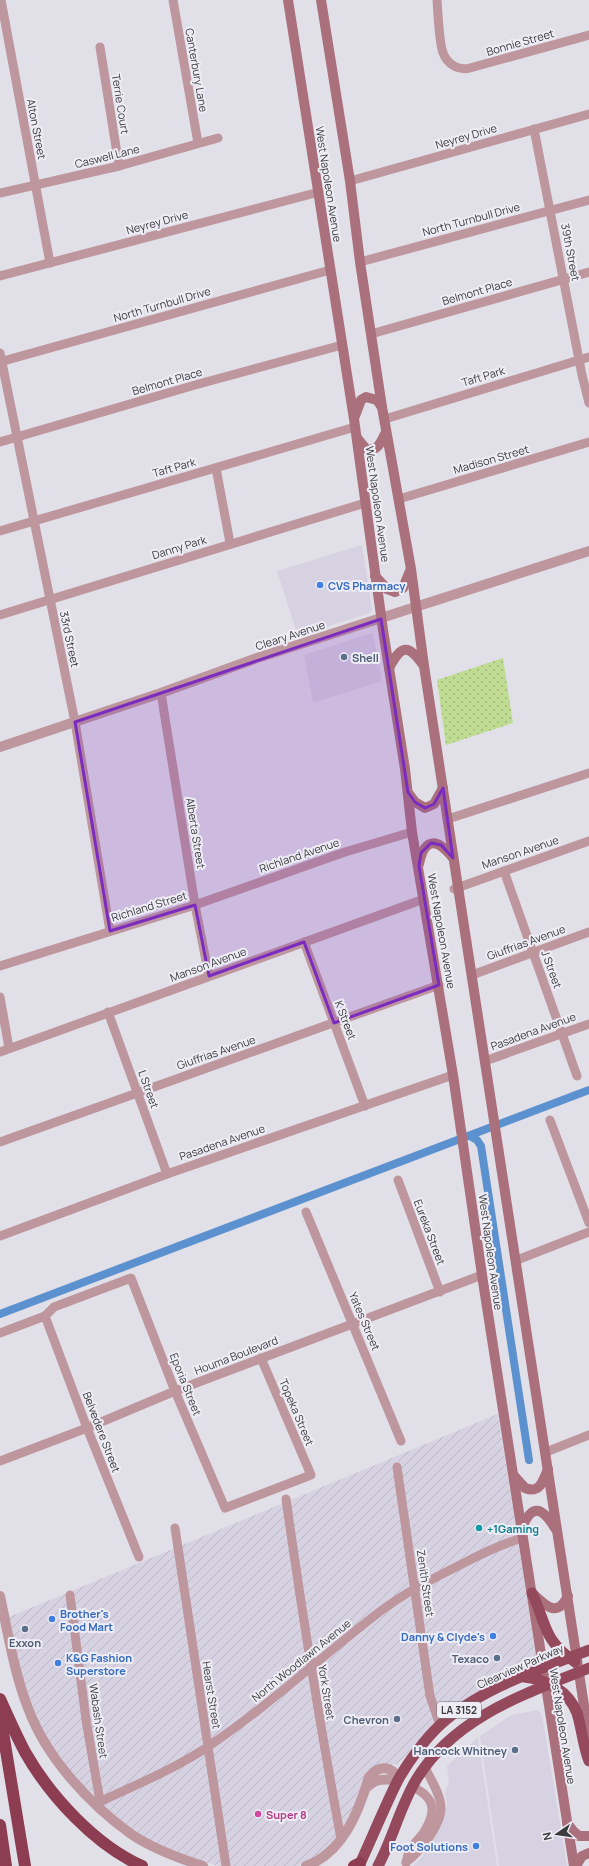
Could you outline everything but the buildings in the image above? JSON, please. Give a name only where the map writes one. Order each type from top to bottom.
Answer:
[{"type":"highway","points":[[532,1593],[541,1613],[547,1635],[552,1642],[580,1664]]},
{"type":"highway","name":"Clearview Parkway","points":[[378,1866],[414,1784],[424,1767],[454,1737],[477,1718],[580,1664],[589,1650]]},
{"type":"highway","name":"Clearview Parkway","points":[[358,1865],[399,1779],[424,1742],[440,1725],[474,1701],[523,1677],[542,1669],[580,1664]]},
{"type":"highway","points":[[523,1677],[546,1683],[563,1693],[574,1708],[589,1761]]},
{"type":"highway","points":[[0,1700],[25,1752],[59,1800],[82,1824],[111,1848],[142,1866]]},
{"type":"highway","points":[[0,1714],[25,1866]]},
{"type":"highway","points":[[414,1784],[414,1771],[424,1742]]},
{"type":"highway","points":[[395,1828],[402,1789],[399,1779]]},
{"type":"highway","points":[[0,1825],[6,1866]]},
{"type":"main road","name":"West Napoleon Avenue","points":[[288,0],[355,423],[388,668],[408,792],[412,832],[439,985],[482,1275],[532,1593],[542,1669],[546,1683],[566,1821],[575,1866]]},
{"type":"main road","name":"West Napoleon Avenue","points":[[321,0],[350,180],[360,262],[382,407],[417,607],[424,666],[454,858],[456,888],[472,974],[558,1533],[580,1664],[589,1738]]},
{"type":"main road","points":[[355,423],[358,405],[361,400],[366,397],[377,400],[382,407]]},
{"type":"main road","points":[[357,438],[366,449],[374,449],[379,446],[386,432]]},
{"type":"main road","points":[[375,576],[387,589],[395,592],[403,588],[411,569]]},
{"type":"main road","points":[[388,668],[399,652],[403,650],[413,652],[424,666]]},
{"type":"main road","points":[[408,792],[415,802],[425,808],[434,804],[443,788]]},
{"type":"main road","points":[[419,866],[421,853],[426,846],[431,843],[441,845],[454,858]]},
{"type":"main road","points":[[513,1474],[525,1488],[535,1490],[540,1487],[543,1482],[548,1468]]},
{"type":"main road","points":[[522,1533],[528,1514],[534,1510],[538,1510],[542,1511],[548,1517],[558,1533]]},
{"type":"main road","points":[[532,1593],[548,1607],[555,1609],[564,1604],[568,1596]]},
{"type":"main road","points":[[566,1821],[579,1836],[589,1836]]},
{"type":"main road","points":[[575,1866],[582,1856],[589,1853]]},
{"type":"street","name":"Alton Street","points":[[2,0],[50,263]]},
{"type":"street","name":"Canterbury Lane","points":[[173,0],[198,143]]},
{"type":"street","name":"Bonnie Street","points":[[437,0],[443,54],[458,69],[470,68],[589,35]]},
{"type":"street","name":"Terrie Court","points":[[100,47],[119,166]]},
{"type":"street","name":"Neyrey Drive","points":[[350,180],[589,114]]},
{"type":"street","name":"39th Street","points":[[534,129],[564,279],[584,358],[582,375],[589,402]]},
{"type":"street","name":"Caswell Lane","points":[[0,193],[119,166],[218,138]]},
{"type":"street","name":"Neyrey Drive","points":[[0,276],[319,192]]},
{"type":"street","name":"North Turnbull Drive","points":[[360,262],[589,200]]},
{"type":"street","name":"North Turnbull Drive","points":[[1,359],[330,270]]},
{"type":"street","name":"Belmont Place","points":[[371,334],[589,272]]},
{"type":"street","name":"Belmont Place","points":[[0,442],[196,385],[342,345]]},
{"type":"street","name":"Taft Park","points":[[385,419],[584,358]]},
{"type":"street","name":"33rd Street","points":[[1,359],[75,722],[110,931]]},
{"type":"street","name":"Taft Park","points":[[0,531],[216,468],[355,423]]},
{"type":"street","name":"Madison Street","points":[[399,499],[589,442]]},
{"type":"street","points":[[216,468],[230,543]]},
{"type":"street","name":"Danny Park","points":[[0,615],[365,502]]},
{"type":"street","name":"Cleary Avenue","points":[[0,746],[161,693],[257,658],[589,551]]},
{"type":"street","name":"Alberta Street","points":[[161,693],[195,905],[209,976]]},
{"type":"street","points":[[448,819],[589,773]]},
{"type":"street","name":"Richland Avenue","points":[[195,905],[344,852],[412,832]]},
{"type":"street","name":"Manson Avenue","points":[[456,888],[589,841]]},
{"type":"street","name":"J Street","points":[[504,871],[577,1076]]},
{"type":"street","name":"Manson Avenue","points":[[0,1052],[424,899]]},
{"type":"street","name":"Richland Street","points":[[110,931],[195,905]]},
{"type":"street","points":[[0,966],[110,931]]},
{"type":"street","name":"Giuffrias Avenue","points":[[472,974],[589,932]]},
{"type":"street","name":"K Street","points":[[304,942],[365,1106]]},
{"type":"street","name":"Giuffrias Avenue","points":[[0,1142],[439,985]]},
{"type":"street","points":[[0,997],[9,1048]]},
{"type":"street","name":"L Street","points":[[108,1012],[167,1174]]},
{"type":"street","name":"Pasadena Avenue","points":[[485,1062],[589,1024]]},
{"type":"street","name":"Pasadena Avenue","points":[[0,1236],[167,1174],[453,1074]]},
{"type":"street","points":[[550,1120],[589,1223]]},
{"type":"street","name":"Eureka Street","points":[[398,1180],[440,1292]]},
{"type":"street","name":"Yates Street","points":[[306,1212],[401,1441]]},
{"type":"street","points":[[516,1260],[589,1232]]},
{"type":"street","name":"Houma Boulevard","points":[[0,1461],[87,1428],[175,1391],[482,1275]]},
{"type":"street","name":"Eporia Street","points":[[44,1316],[54,1307],[131,1278],[175,1391],[225,1508]]},
{"type":"street","points":[[0,1333],[44,1316]]},
{"type":"street","name":"Belvedere Street","points":[[44,1316],[139,1557]]},
{"type":"street","name":"Topeka Street","points":[[225,1508],[311,1475],[261,1358]]},
{"type":"street","points":[[546,1452],[589,1435]]},
{"type":"street","name":"Zenith Street","points":[[397,1467],[430,1696],[440,1725]]},
{"type":"street","name":"York Street","points":[[286,1499],[311,1667],[341,1839]]},
{"type":"street","name":"Hearst Street","points":[[175,1528],[226,1866]]},
{"type":"street","name":"North Woodlawn Avenue","points":[[97,1803],[171,1768],[208,1747],[275,1697],[378,1612],[415,1588],[522,1533]]},
{"type":"street","name":"Wabash Street","points":[[70,1595],[97,1803]]},
{"type":"street","points":[[0,1596],[13,1658],[28,1709],[39,1731],[69,1776],[132,1834],[154,1847],[176,1857],[203,1866]]},
{"type":"street","points":[[406,1864],[429,1837],[440,1815],[441,1809],[436,1792],[424,1767]]},
{"type":"street","points":[[306,1866],[326,1855],[341,1839],[350,1825],[365,1789],[372,1782],[377,1779],[399,1779]]},
{"type":"street","points":[[406,1864],[409,1852],[425,1831],[432,1811],[432,1803],[414,1784]]},
{"type":"highlighted area","points":[[381,619],[408,792],[415,802],[425,808],[434,804],[443,788],[453,858],[441,845],[431,843],[421,853],[419,866],[439,985],[334,1023],[304,942],[209,976],[195,905],[110,931],[75,722]]},
{"type":"shaded area","points":[[362,545],[372,610],[369,613],[298,636],[277,571]]},
{"type":"shaded area","points":[[371,633],[373,634],[382,681],[313,703],[304,655]]},
{"type":"shaded area","points":[[498,1414],[538,1666],[424,1734],[398,1764],[380,1766],[346,1824],[333,1841],[320,1854],[308,1862],[297,1866],[219,1866],[177,1854],[133,1832],[77,1781],[49,1741],[38,1720],[21,1673],[9,1617]]},
{"type":"shaded area","points":[[538,1710],[542,1715],[567,1866],[499,1866],[480,1736],[511,1715]]},
{"type":"shaded area","points":[[478,1737],[497,1866],[413,1866],[422,1857],[441,1826],[447,1804],[445,1793],[449,1782],[447,1766]]},
{"type":"green space","points":[[503,658],[513,723],[446,745],[437,680]]},
{"type":"waterway","points":[[0,1314],[589,1090]]},
{"type":"waterway","points":[[470,1136],[477,1140],[481,1146],[529,1460]]},
{"type":"place","name":"CVS Pharmacy","points":[[320,585]]},
{"type":"place","name":"Shell","points":[[344,657]]},
{"type":"place","name":"+1Gaming","points":[[479,1528]]},
{"type":"place","name":"Brother's Food Mart","points":[[52,1619]]},
{"type":"place","name":"Exxon","points":[[25,1629]]},
{"type":"place","name":"Danny & Clyde's","points":[[493,1636]]},
{"type":"place","name":"Texaco","points":[[497,1658]]},
{"type":"place","name":"K&G Fashion Superstore","points":[[58,1663]]},
{"type":"place","name":"Chevron","points":[[397,1719]]},
{"type":"place","name":"Hancock Whitney","points":[[515,1750]]},
{"type":"place","name":"Super 8","points":[[258,1814]]},
{"type":"place","name":"Foot Solutions","points":[[476,1846]]}]
